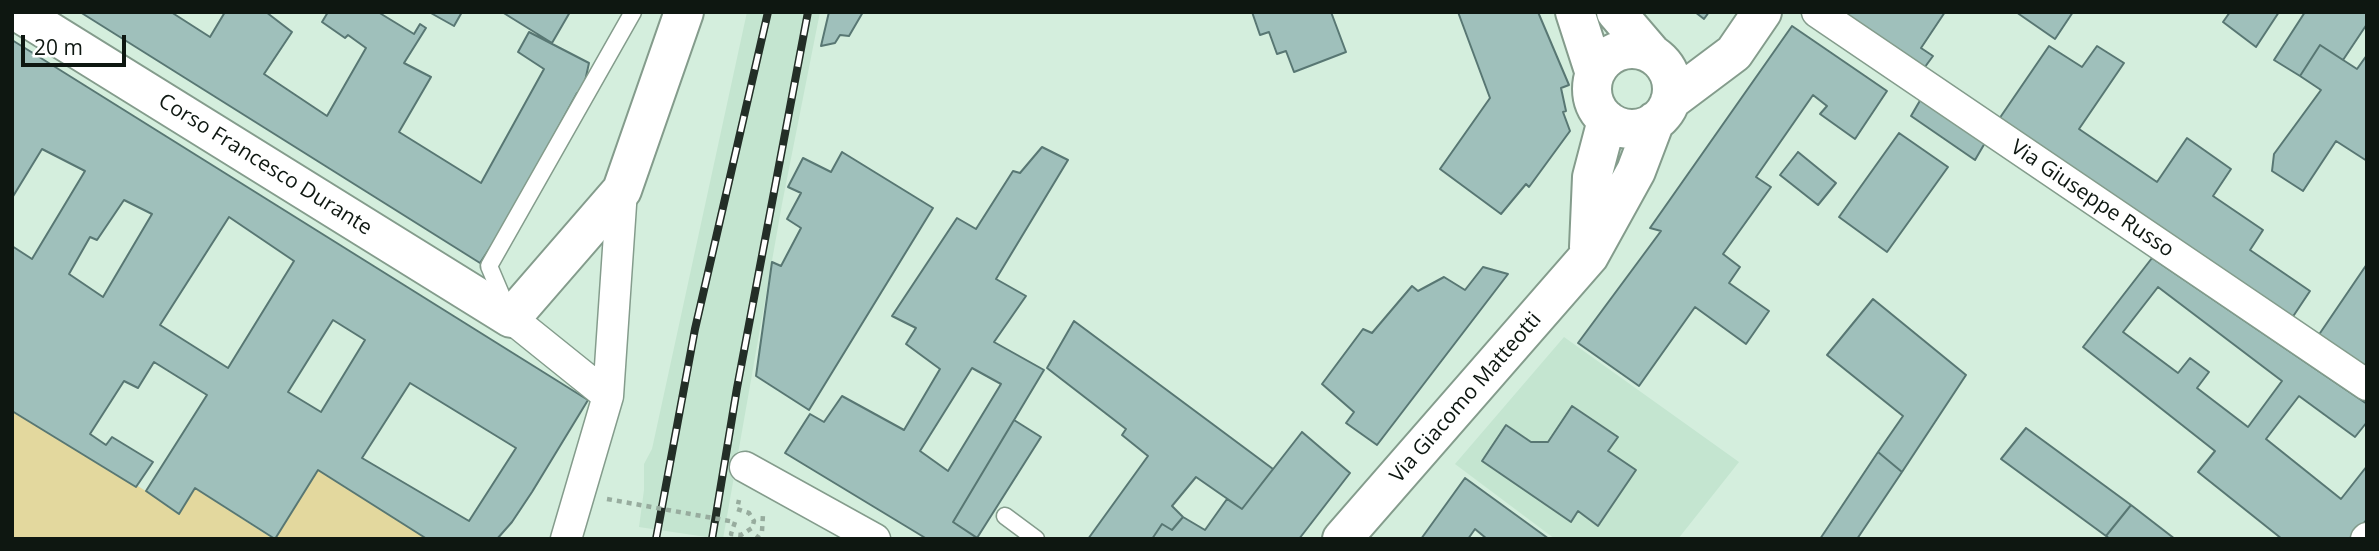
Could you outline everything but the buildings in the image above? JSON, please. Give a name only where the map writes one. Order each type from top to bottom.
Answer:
[{"type":"street","name":"Corso Francesco Durante","points":[[18,12],[511,318]]},
{"type":"street","points":[[566,539],[608,396],[622,190],[684,12]]},
{"type":"street","points":[[1575,12],[1595,74]]},
{"type":"street","points":[[1616,12],[1670,74],[1672,88],[1662,111]]},
{"type":"street","points":[[1734,53],[1702,66],[1657,58],[1639,49],[1625,49],[1612,54],[1602,63],[1595,74],[1593,99],[1607,120],[1618,126],[1643,127],[1734,53],[1762,12]]},
{"type":"street","name":"Via Giuseppe Russo","points":[[1817,12],[2367,385]]},
{"type":"street","name":"Via Giacomo Matteotti","points":[[1342,539],[1589,256],[1636,171],[1662,111]]},
{"type":"street","points":[[1589,256],[1592,177],[1607,120]]},
{"type":"street","points":[[608,396],[511,318],[622,190]]},
{"type":"street","points":[[743,479],[875,539]]},
{"type":"lane","points":[[511,318],[489,266],[633,12]]},
{"type":"lane","points":[[1005,516],[1037,539]]},
{"type":"path","points":[[607,499],[734,522],[732,534],[741,535],[752,528],[754,521],[749,513],[737,509],[743,479]]},
{"type":"path","points":[[756,539],[762,531],[764,510]]},
{"type":"shaded area","points":[[747,12],[820,12],[782,204],[723,539],[720,539],[639,527],[644,464],[652,449]]},
{"type":"shaded area","points":[[1564,337],[1739,462],[1678,539],[1555,539],[1455,464]]},
{"type":"shaded area","points":[[12,411],[146,491],[178,514],[195,488],[273,539],[12,539]]},
{"type":"shaded area","points":[[318,470],[427,539],[275,539]]},
{"type":"railway","points":[[656,539],[695,329],[768,12]]},
{"type":"railway","points":[[712,539],[737,388],[808,12]]}]
